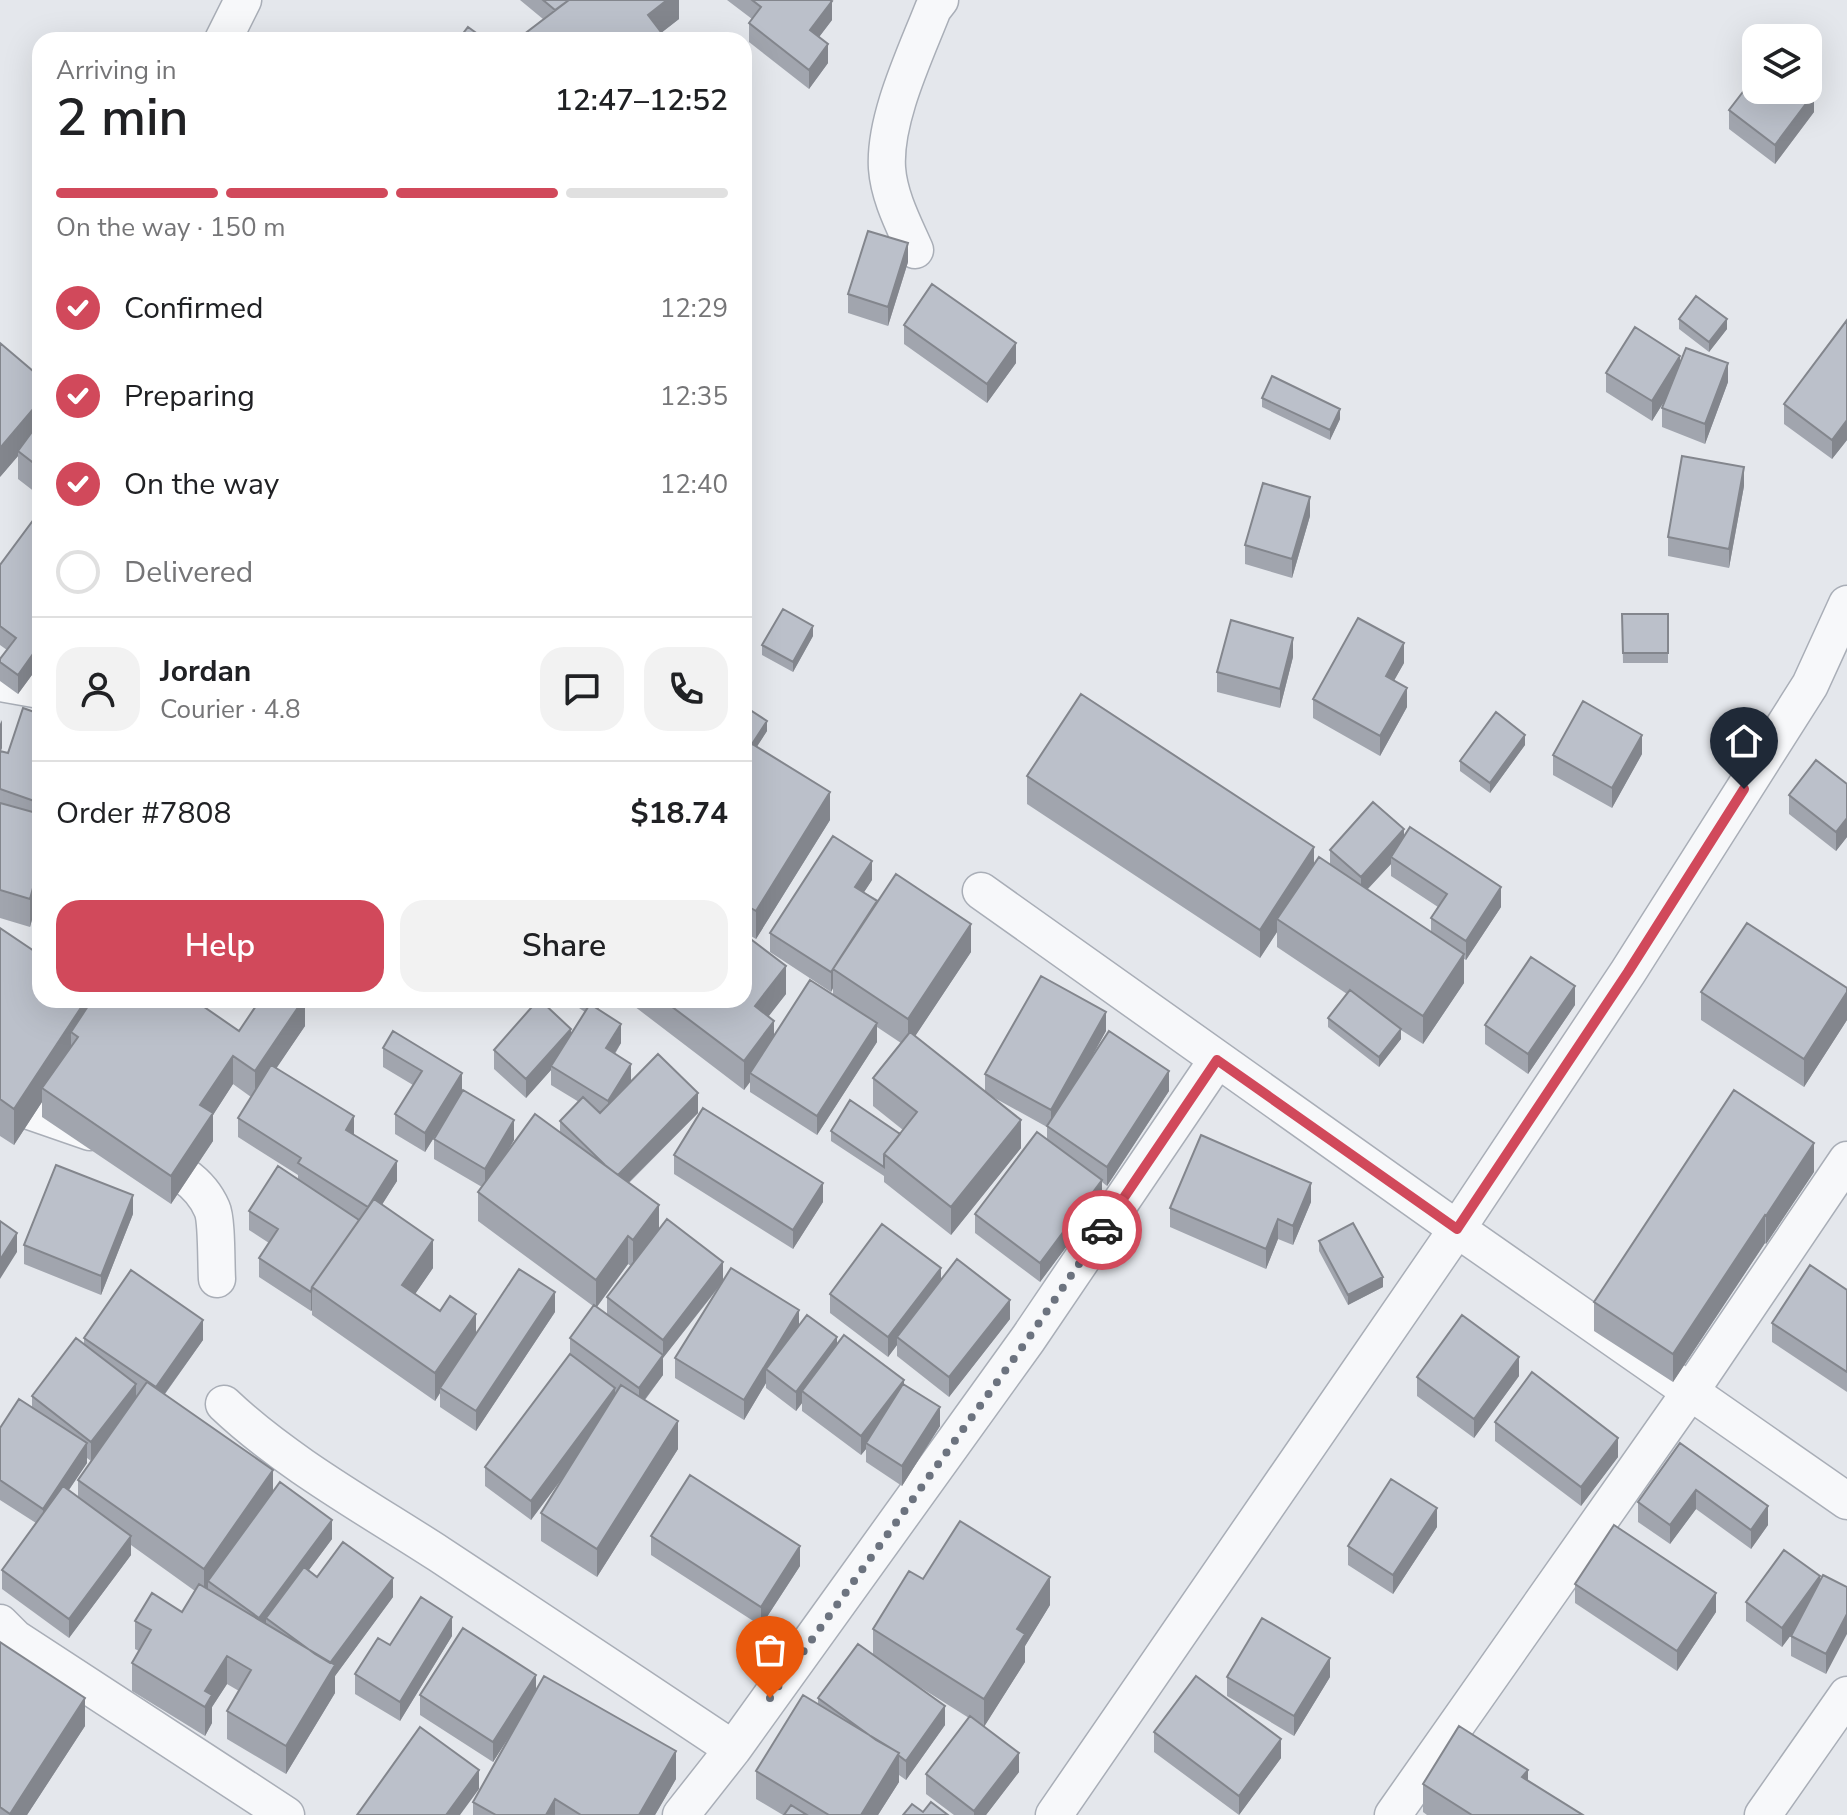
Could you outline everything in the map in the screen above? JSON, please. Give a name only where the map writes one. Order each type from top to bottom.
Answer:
[{"type":"street","points":[[227,32],[243,0]]},
{"type":"street","points":[[915,250],[895,206],[887,169],[890,130],[907,75],[933,9],[940,0]]},
{"type":"street","points":[[1054,1815],[1457,1229],[1628,972],[1802,698],[1847,604]]},
{"type":"street","points":[[0,683],[32,689]]},
{"type":"street","points":[[981,891],[1847,1501]]},
{"type":"street","points":[[681,1815],[733,1749],[1028,1339],[1217,1060]]},
{"type":"street","points":[[0,1103],[117,1141],[173,1168],[194,1183],[213,1210],[217,1279]]},
{"type":"street","points":[[1393,1815],[1690,1392],[1847,1160]]},
{"type":"street","points":[[224,1404],[263,1438],[342,1492],[733,1749]]},
{"type":"street","points":[[0,1623],[15,1638],[286,1815]]},
{"type":"street","points":[[1763,1815],[1847,1695]]},
{"type":"building","points":[[543,0],[569,0],[555,10]]},
{"type":"building","points":[[569,0],[667,0],[648,15],[661,32],[527,32]]},
{"type":"building","points":[[752,0],[832,1],[810,30],[828,44],[809,70],[749,23],[761,7]]},
{"type":"building","points":[[1742,93],[1742,104],[1806,104],[1775,145],[1729,110]]},
{"type":"building","points":[[868,231],[908,243],[888,307],[848,294]]},
{"type":"building","points":[[932,284],[1016,343],[987,384],[904,325]]},
{"type":"building","points":[[1696,296],[1727,319],[1709,342],[1679,319]]},
{"type":"building","points":[[1847,320],[1847,420],[1832,440],[1784,404]]},
{"type":"building","points":[[1635,327],[1680,356],[1652,401],[1606,373]]},
{"type":"building","points":[[0,343],[32,370],[32,410],[0,448]]},
{"type":"building","points":[[1686,348],[1728,363],[1705,424],[1662,408]]},
{"type":"building","points":[[1272,376],[1340,409],[1330,430],[1262,398]]},
{"type":"building","points":[[32,432],[32,462],[18,451]]},
{"type":"building","points":[[1682,456],[1744,467],[1729,549],[1668,537]]},
{"type":"building","points":[[1263,483],[1310,497],[1292,559],[1245,545]]},
{"type":"building","points":[[32,522],[32,655],[18,675],[0,662],[16,638],[0,626],[0,565]]},
{"type":"building","points":[[783,609],[813,626],[793,662],[762,645]]},
{"type":"building","points":[[1622,614],[1668,614],[1668,653],[1623,653]]},
{"type":"building","points":[[1358,618],[1404,643],[1386,676],[1407,688],[1380,736],[1313,699]]},
{"type":"building","points":[[1231,620],[1293,638],[1280,689],[1217,672]]},
{"type":"building","points":[[1081,694],[1314,847],[1260,930],[1027,776]]},
{"type":"building","points":[[1583,701],[1642,735],[1612,788],[1553,755]]},
{"type":"building","points":[[23,708],[32,711],[32,800],[0,789],[0,751],[8,753]]},
{"type":"building","points":[[752,711],[767,721],[752,744]]},
{"type":"building","points":[[1496,712],[1525,735],[1490,783],[1460,761]]},
{"type":"building","points":[[752,744],[830,792],[756,911],[752,909]]},
{"type":"building","points":[[1816,760],[1847,784],[1847,818],[1836,832],[1789,795]]},
{"type":"building","points":[[1373,802],[1404,829],[1361,877],[1330,850]]},
{"type":"building","points":[[0,803],[32,812],[32,892],[30,899],[0,890]]},
{"type":"building","points":[[1410,827],[1501,887],[1466,941],[1431,918],[1447,894],[1391,857]]},
{"type":"building","points":[[833,836],[872,861],[855,887],[877,901],[831,972],[770,933]]},
{"type":"building","points":[[1319,857],[1464,954],[1423,1016],[1277,919]]},
{"type":"building","points":[[896,874],[971,924],[908,1019],[833,969]]},
{"type":"building","points":[[1747,923],[1847,988],[1804,1059],[1701,992]]},
{"type":"building","points":[[0,928],[32,950],[32,1008],[81,1008],[14,1109],[0,1099]]},
{"type":"building","points":[[752,940],[786,966],[755,1006],[774,1021],[744,1061],[674,1008],[752,1008]]},
{"type":"building","points":[[1531,957],[1575,986],[1528,1054],[1485,1025]]},
{"type":"building","points":[[1041,976],[1106,1012],[1051,1110],[985,1074]]},
{"type":"building","points":[[810,980],[877,1023],[817,1116],[750,1073]]},
{"type":"building","points":[[1350,990],[1401,1029],[1379,1057],[1328,1018]]},
{"type":"building","points":[[87,1008],[206,1008],[239,1031],[255,1008],[298,1008],[255,1071],[233,1056],[200,1105],[213,1113],[171,1176],[42,1088],[78,1037],[71,1032]]},
{"type":"building","points":[[531,1008],[549,1008],[571,1029],[526,1079],[494,1050]]},
{"type":"building","points":[[587,1008],[596,1008],[621,1024],[606,1048],[631,1064],[608,1101],[551,1066]]},
{"type":"building","points":[[393,1031],[462,1073],[425,1133],[395,1114],[422,1071],[383,1048]]},
{"type":"building","points":[[1109,1031],[1169,1071],[1107,1167],[1047,1126]]},
{"type":"building","points":[[910,1032],[1021,1120],[951,1207],[884,1154],[917,1112],[873,1078]]},
{"type":"building","points":[[658,1054],[698,1093],[618,1175],[560,1121],[583,1097],[600,1113]]},
{"type":"building","points":[[271,1065],[354,1116],[346,1130],[397,1161],[368,1207],[298,1163],[301,1158],[238,1118]]},
{"type":"building","points":[[463,1090],[514,1120],[485,1169],[434,1139]]},
{"type":"building","points":[[1734,1090],[1814,1143],[1673,1354],[1594,1302]]},
{"type":"building","points":[[850,1100],[900,1134],[884,1154],[884,1167],[831,1131]]},
{"type":"building","points":[[703,1108],[823,1183],[793,1230],[674,1155]]},
{"type":"building","points":[[535,1114],[659,1205],[633,1240],[628,1236],[596,1280],[478,1192]]},
{"type":"building","points":[[1037,1132],[1102,1180],[1040,1263],[975,1214]]},
{"type":"building","points":[[1201,1135],[1311,1183],[1293,1226],[1278,1219],[1266,1249],[1170,1208]]},
{"type":"building","points":[[56,1165],[133,1195],[101,1276],[24,1245]]},
{"type":"building","points":[[278,1166],[359,1220],[311,1292],[259,1258],[278,1229],[249,1211]]},
{"type":"building","points":[[374,1199],[433,1240],[402,1285],[440,1311],[450,1296],[476,1314],[435,1373],[312,1287]]},
{"type":"building","points":[[667,1219],[723,1262],[663,1340],[607,1297]]},
{"type":"building","points":[[0,1221],[17,1233],[0,1260]]},
{"type":"building","points":[[1353,1223],[1383,1277],[1348,1295],[1319,1241]]},
{"type":"building","points":[[882,1224],[941,1268],[888,1337],[830,1294]]},
{"type":"building","points":[[957,1259],[1010,1300],[949,1377],[897,1337]]},
{"type":"building","points":[[1810,1265],[1847,1290],[1847,1372],[1772,1323]]},
{"type":"building","points":[[731,1268],[799,1310],[744,1400],[675,1358]]},
{"type":"building","points":[[519,1269],[555,1292],[476,1411],[440,1388]]},
{"type":"building","points":[[131,1270],[203,1320],[156,1387],[84,1338]]},
{"type":"building","points":[[594,1305],[663,1355],[639,1388],[570,1338]]},
{"type":"building","points":[[807,1315],[837,1337],[796,1392],[766,1369]]},
{"type":"building","points":[[1462,1315],[1519,1357],[1474,1419],[1417,1377]]},
{"type":"building","points":[[844,1335],[904,1380],[861,1436],[802,1391]]},
{"type":"building","points":[[76,1338],[136,1384],[91,1442],[32,1396]]},
{"type":"building","points":[[570,1354],[615,1388],[531,1501],[485,1467]]},
{"type":"building","points":[[1532,1372],[1618,1438],[1581,1487],[1495,1422]]},
{"type":"building","points":[[147,1382],[273,1470],[204,1569],[78,1480]]},
{"type":"building","points":[[903,1384],[940,1407],[902,1466],[866,1443]]},
{"type":"building","points":[[621,1385],[678,1421],[597,1549],[541,1513]]},
{"type":"building","points":[[19,1399],[87,1443],[43,1509],[0,1480],[0,1428]]},
{"type":"building","points":[[1680,1443],[1768,1506],[1751,1530],[1696,1490],[1670,1525],[1638,1502]]},
{"type":"building","points":[[690,1475],[800,1546],[761,1607],[651,1536]]},
{"type":"building","points":[[1391,1479],[1437,1508],[1393,1575],[1348,1546]]},
{"type":"building","points":[[280,1482],[332,1520],[259,1618],[208,1581]]},
{"type":"building","points":[[63,1486],[131,1536],[69,1619],[2,1570]]},
{"type":"building","points":[[960,1521],[1050,1577],[1017,1629],[1025,1634],[984,1699],[873,1629],[909,1571],[923,1579]]},
{"type":"building","points":[[1614,1525],[1716,1593],[1677,1651],[1575,1584]]},
{"type":"building","points":[[343,1542],[393,1578],[330,1663],[266,1618],[304,1567],[317,1577]]},
{"type":"building","points":[[1784,1550],[1820,1576],[1782,1628],[1746,1602]]},
{"type":"building","points":[[1823,1575],[1847,1587],[1847,1614],[1826,1654],[1791,1636]]},
{"type":"building","points":[[199,1584],[335,1665],[286,1746],[227,1711],[251,1670],[227,1656],[205,1691],[212,1695],[205,1707],[132,1663],[151,1630],[135,1621],[152,1593],[182,1612]]},
{"type":"building","points":[[421,1597],[452,1617],[400,1702],[355,1674],[378,1638],[390,1645]]},
{"type":"building","points":[[1262,1618],[1330,1658],[1294,1716],[1227,1677]]},
{"type":"building","points":[[463,1628],[536,1675],[493,1742],[420,1695]]},
{"type":"building","points":[[0,1642],[85,1698],[10,1814],[0,1807]]},
{"type":"building","points":[[858,1644],[945,1706],[906,1761],[899,1753],[818,1698]]},
{"type":"building","points":[[544,1676],[676,1751],[639,1815],[581,1815],[555,1799],[546,1815],[496,1815],[473,1802]]},
{"type":"building","points":[[1196,1676],[1281,1739],[1239,1796],[1154,1732]]},
{"type":"building","points":[[803,1695],[899,1753],[861,1815],[829,1815],[756,1771]]},
{"type":"building","points":[[970,1716],[1019,1753],[974,1811],[926,1774]]},
{"type":"building","points":[[1459,1726],[1528,1770],[1522,1777],[1583,1815],[1472,1815],[1423,1784]]},
{"type":"building","points":[[420,1727],[479,1770],[446,1815],[357,1815]]},
{"type":"building","points":[[931,1802],[948,1815],[903,1815],[912,1804],[923,1812]]},
{"type":"building","points":[[791,1805],[807,1815],[784,1815]]},
{"type":"way so far","points":[[770,1698],[1028,1339],[1102,1230]]},
{"type":"route","points":[[1102,1230],[1217,1060],[1457,1229],[1628,972],[1744,789]]}]
